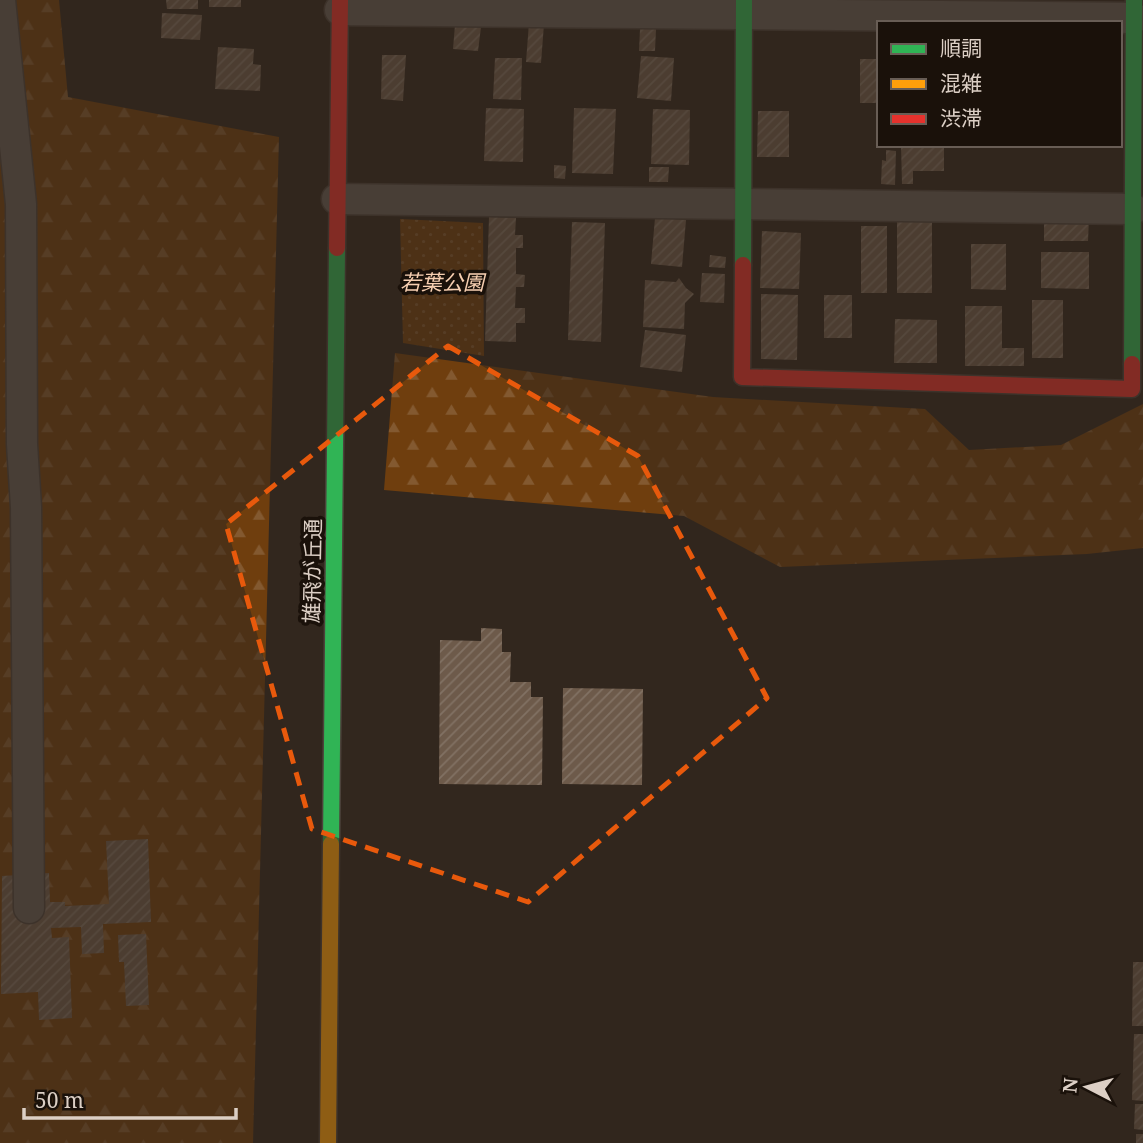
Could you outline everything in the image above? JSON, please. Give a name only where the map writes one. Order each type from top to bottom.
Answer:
[{"type":"street","points":[[0,0],[21,204],[29,908]]},
{"type":"street","points":[[340,5],[744,7],[1134,9],[1132,389],[742,377],[744,7]]},
{"type":"street","name":"雄飛が丘通","points":[[328,1143],[340,5]]},
{"type":"street","points":[[337,199],[1133,209]]},
{"type":"highlighted area","points":[[448,346],[638,456],[767,698],[528,902],[312,829],[226,524]]},
{"type":"green space","points":[[0,0],[59,0],[68,97],[279,137],[253,1143],[0,1143]]},
{"type":"green space","name":"若葉公園","points":[[400,219],[483,223],[484,356],[403,343]]},
{"type":"green space","points":[[395,353],[713,397],[925,409],[969,450],[1061,445],[1143,404],[1143,548],[1087,554],[780,567],[684,516],[384,490]]},
{"type":"building","points":[[166,0],[198,0],[198,9],[167,9]]},
{"type":"building","points":[[209,0],[241,0],[241,7],[209,7]]},
{"type":"building","points":[[162,13],[202,15],[200,40],[161,38]]},
{"type":"building","points":[[529,23],[544,24],[541,63],[526,62]]},
{"type":"building","points":[[455,25],[481,27],[478,51],[453,49]]},
{"type":"building","points":[[640,29],[656,29],[655,51],[639,51]]},
{"type":"building","points":[[218,47],[254,49],[253,64],[261,65],[260,91],[215,89]]},
{"type":"building","points":[[382,55],[406,55],[403,101],[381,99]]},
{"type":"building","points":[[641,56],[674,58],[671,101],[637,98]]},
{"type":"building","points":[[495,58],[522,58],[521,100],[493,99]]},
{"type":"building","points":[[860,59],[877,59],[877,103],[860,103]]},
{"type":"building","points":[[486,108],[524,109],[523,162],[484,161]]},
{"type":"building","points":[[574,108],[616,109],[613,174],[572,173]]},
{"type":"building","points":[[653,109],[690,110],[689,165],[651,164]]},
{"type":"building","points":[[758,111],[789,111],[789,157],[757,157]]},
{"type":"building","points":[[901,147],[944,147],[944,171],[913,171],[913,184],[902,184]]},
{"type":"building","points":[[886,150],[896,151],[895,185],[881,184],[882,160],[886,161]]},
{"type":"building","points":[[554,165],[566,166],[565,179],[554,178]]},
{"type":"building","points":[[649,167],[669,167],[668,182],[649,182]]},
{"type":"building","points":[[489,217],[516,218],[515,235],[523,235],[523,248],[516,248],[516,274],[525,275],[524,287],[516,287],[515,308],[525,308],[525,323],[516,323],[516,342],[485,341]]},
{"type":"building","points":[[655,218],[686,220],[682,267],[651,264]]},
{"type":"building","points":[[1044,218],[1089,218],[1088,241],[1044,241]]},
{"type":"building","points":[[897,221],[932,221],[932,293],[897,293]]},
{"type":"building","points":[[572,222],[605,223],[601,342],[568,340]]},
{"type":"building","points":[[861,226],[887,226],[887,293],[861,293]]},
{"type":"building","points":[[762,231],[801,233],[799,289],[760,288]]},
{"type":"building","points":[[971,244],[1006,244],[1006,290],[971,289]]},
{"type":"building","points":[[1041,252],[1089,252],[1089,289],[1041,288]]},
{"type":"building","points":[[710,255],[726,257],[725,268],[709,267]]},
{"type":"building","points":[[702,273],[725,274],[724,303],[700,302]]},
{"type":"building","points":[[679,278],[694,294],[685,303],[684,329],[643,327],[645,280],[676,282]]},
{"type":"building","points":[[761,294],[798,295],[797,360],[761,359]]},
{"type":"building","points":[[824,295],[852,295],[852,338],[824,338]]},
{"type":"building","points":[[1032,300],[1063,300],[1063,358],[1032,358]]},
{"type":"building","points":[[965,306],[1002,306],[1002,348],[1024,348],[1024,366],[965,366]]},
{"type":"building","points":[[895,319],[937,320],[937,363],[894,363]]},
{"type":"building","points":[[645,330],[686,335],[682,372],[640,367]]},
{"type":"building","points":[[481,628],[502,629],[502,652],[511,652],[510,682],[531,682],[531,697],[543,697],[542,785],[439,784],[440,640],[481,641]]},
{"type":"building","points":[[563,688],[643,689],[642,785],[562,784]]},
{"type":"building","points":[[148,839],[151,922],[103,924],[104,953],[82,954],[81,927],[51,928],[52,938],[69,937],[72,1018],[39,1020],[38,992],[1,994],[2,876],[49,873],[50,902],[65,902],[65,906],[109,904],[106,841]]},
{"type":"building","points":[[146,934],[149,1005],[126,1006],[124,962],[119,962],[118,935]]},
{"type":"building","points":[[1133,962],[1143,962],[1143,1026],[1132,1026]]},
{"type":"building","points":[[1134,1034],[1143,1034],[1143,1101],[1132,1100]]},
{"type":"building","points":[[1135,1104],[1143,1104],[1143,1130],[1134,1129]]},
{"type":"building","points":[[1136,1134],[1143,1134],[1143,1143],[1136,1143]]},
{"type":"traffic: fast","points":[[743,265],[744,0]]},
{"type":"traffic: fast","points":[[1132,364],[1134,0]]},
{"type":"traffic: fast","points":[[331,844],[337,248]]},
{"type":"traffic: slow","points":[[328,1143],[331,844]]},
{"type":"traffic: jam","points":[[337,248],[340,0]]},
{"type":"traffic: jam","points":[[743,265],[742,377],[1132,389],[1132,364]]}]
